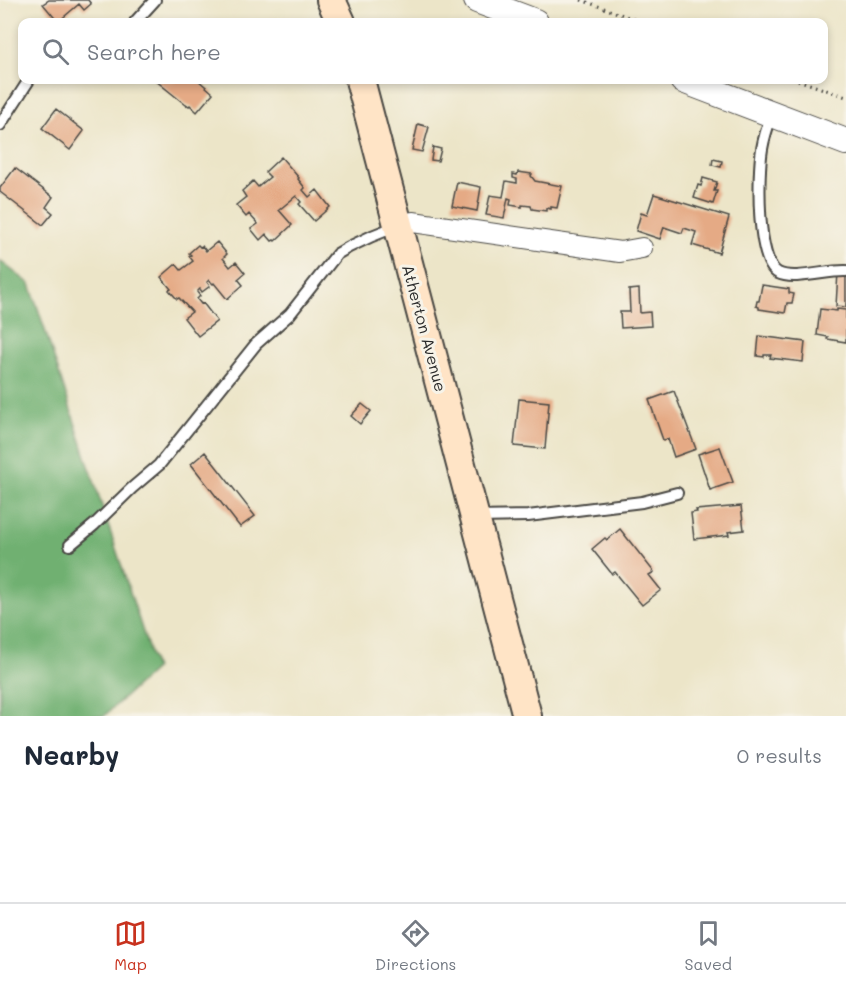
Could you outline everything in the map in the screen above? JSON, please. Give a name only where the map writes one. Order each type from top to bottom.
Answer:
[{"type":"main road","points":[[331,0],[338,18]]},
{"type":"main road","points":[[351,18],[353,0]]},
{"type":"main road","name":"Atherton Avenue","points":[[361,84],[527,716]]},
{"type":"street","points":[[477,0],[524,18]]},
{"type":"street","points":[[694,84],[846,142]]},
{"type":"street","points":[[398,226],[413,222],[620,252],[642,248]]},
{"type":"lane","points":[[138,18],[154,0]]},
{"type":"lane","points":[[0,125],[26,84]]},
{"type":"lane","points":[[772,113],[762,149],[760,184],[761,223],[765,253],[770,265],[776,272],[789,277],[846,271]]},
{"type":"lane","points":[[70,545],[159,465],[256,344],[290,314],[337,255],[372,236],[398,226]]},
{"type":"lane","points":[[474,517],[539,514],[642,502],[677,493]]},
{"type":"path","points":[[581,0],[631,18]]},
{"type":"path","points":[[809,84],[846,97]]},
{"type":"green space","points":[[0,261],[30,284],[155,669],[104,716],[0,716]]},
{"type":"building","points":[[49,0],[88,0],[91,4],[84,10],[79,4],[63,18],[55,18],[43,4]]},
{"type":"building","points":[[160,84],[203,84],[213,93],[197,112],[190,105],[186,105]]},
{"type":"building","points":[[56,109],[84,131],[70,150],[42,128]]},
{"type":"building","points":[[418,124],[429,127],[422,152],[412,150]]},
{"type":"building","points":[[433,147],[441,149],[438,161],[431,160]]},
{"type":"building","points":[[281,157],[299,178],[305,188],[303,190],[309,197],[317,190],[330,207],[314,221],[299,204],[301,202],[296,196],[279,210],[292,225],[275,241],[272,241],[266,234],[260,240],[251,229],[258,224],[249,214],[246,217],[236,205],[246,197],[242,191],[253,181],[258,187],[270,177],[265,172]]},
{"type":"building","points":[[713,159],[722,161],[721,167],[712,165]]},
{"type":"building","points":[[15,168],[53,197],[46,207],[53,213],[43,225],[0,192],[0,188]]},
{"type":"building","points":[[518,172],[532,174],[535,181],[562,186],[557,208],[546,208],[546,211],[532,209],[531,206],[510,205],[511,199],[508,198],[504,218],[486,215],[490,195],[503,197],[506,181],[517,183],[513,174],[517,175]]},
{"type":"building","points":[[703,178],[717,182],[713,204],[694,198]]},
{"type":"building","points":[[457,182],[481,187],[477,211],[452,206]]},
{"type":"building","points":[[654,194],[729,217],[719,253],[692,245],[696,232],[684,228],[682,233],[664,227],[660,239],[636,231],[641,213],[647,215]]},
{"type":"building","points":[[217,242],[227,254],[223,258],[230,267],[236,262],[245,273],[238,279],[243,285],[227,299],[209,280],[207,282],[210,286],[202,292],[200,289],[197,292],[200,296],[197,299],[217,321],[198,336],[184,318],[192,312],[169,290],[171,289],[161,277],[176,264],[181,270],[193,261],[189,253],[198,245],[206,251]]},
{"type":"building","points":[[838,272],[846,273],[846,307],[836,306]]},
{"type":"building","points":[[762,285],[789,289],[789,293],[794,294],[792,303],[787,303],[785,313],[759,309],[756,306]]},
{"type":"building","points":[[639,289],[640,313],[650,312],[651,326],[621,328],[620,312],[630,312],[629,290]]},
{"type":"building","points":[[820,309],[846,310],[846,342],[817,335]]},
{"type":"building","points":[[759,336],[805,342],[803,362],[770,358],[771,355],[757,356]]},
{"type":"building","points":[[674,391],[696,449],[674,457],[668,439],[663,440],[649,400]]},
{"type":"building","points":[[519,399],[549,402],[545,449],[514,446]]},
{"type":"building","points":[[362,404],[371,411],[360,424],[351,416]]},
{"type":"building","points":[[720,447],[733,482],[710,490],[698,454]]},
{"type":"building","points":[[205,452],[255,516],[240,527],[191,464]]},
{"type":"building","points":[[741,506],[744,530],[728,532],[729,535],[694,539],[691,513],[697,512],[696,510]]},
{"type":"building","points":[[620,529],[654,572],[649,575],[661,590],[642,605],[615,572],[612,574],[592,549]]}]
